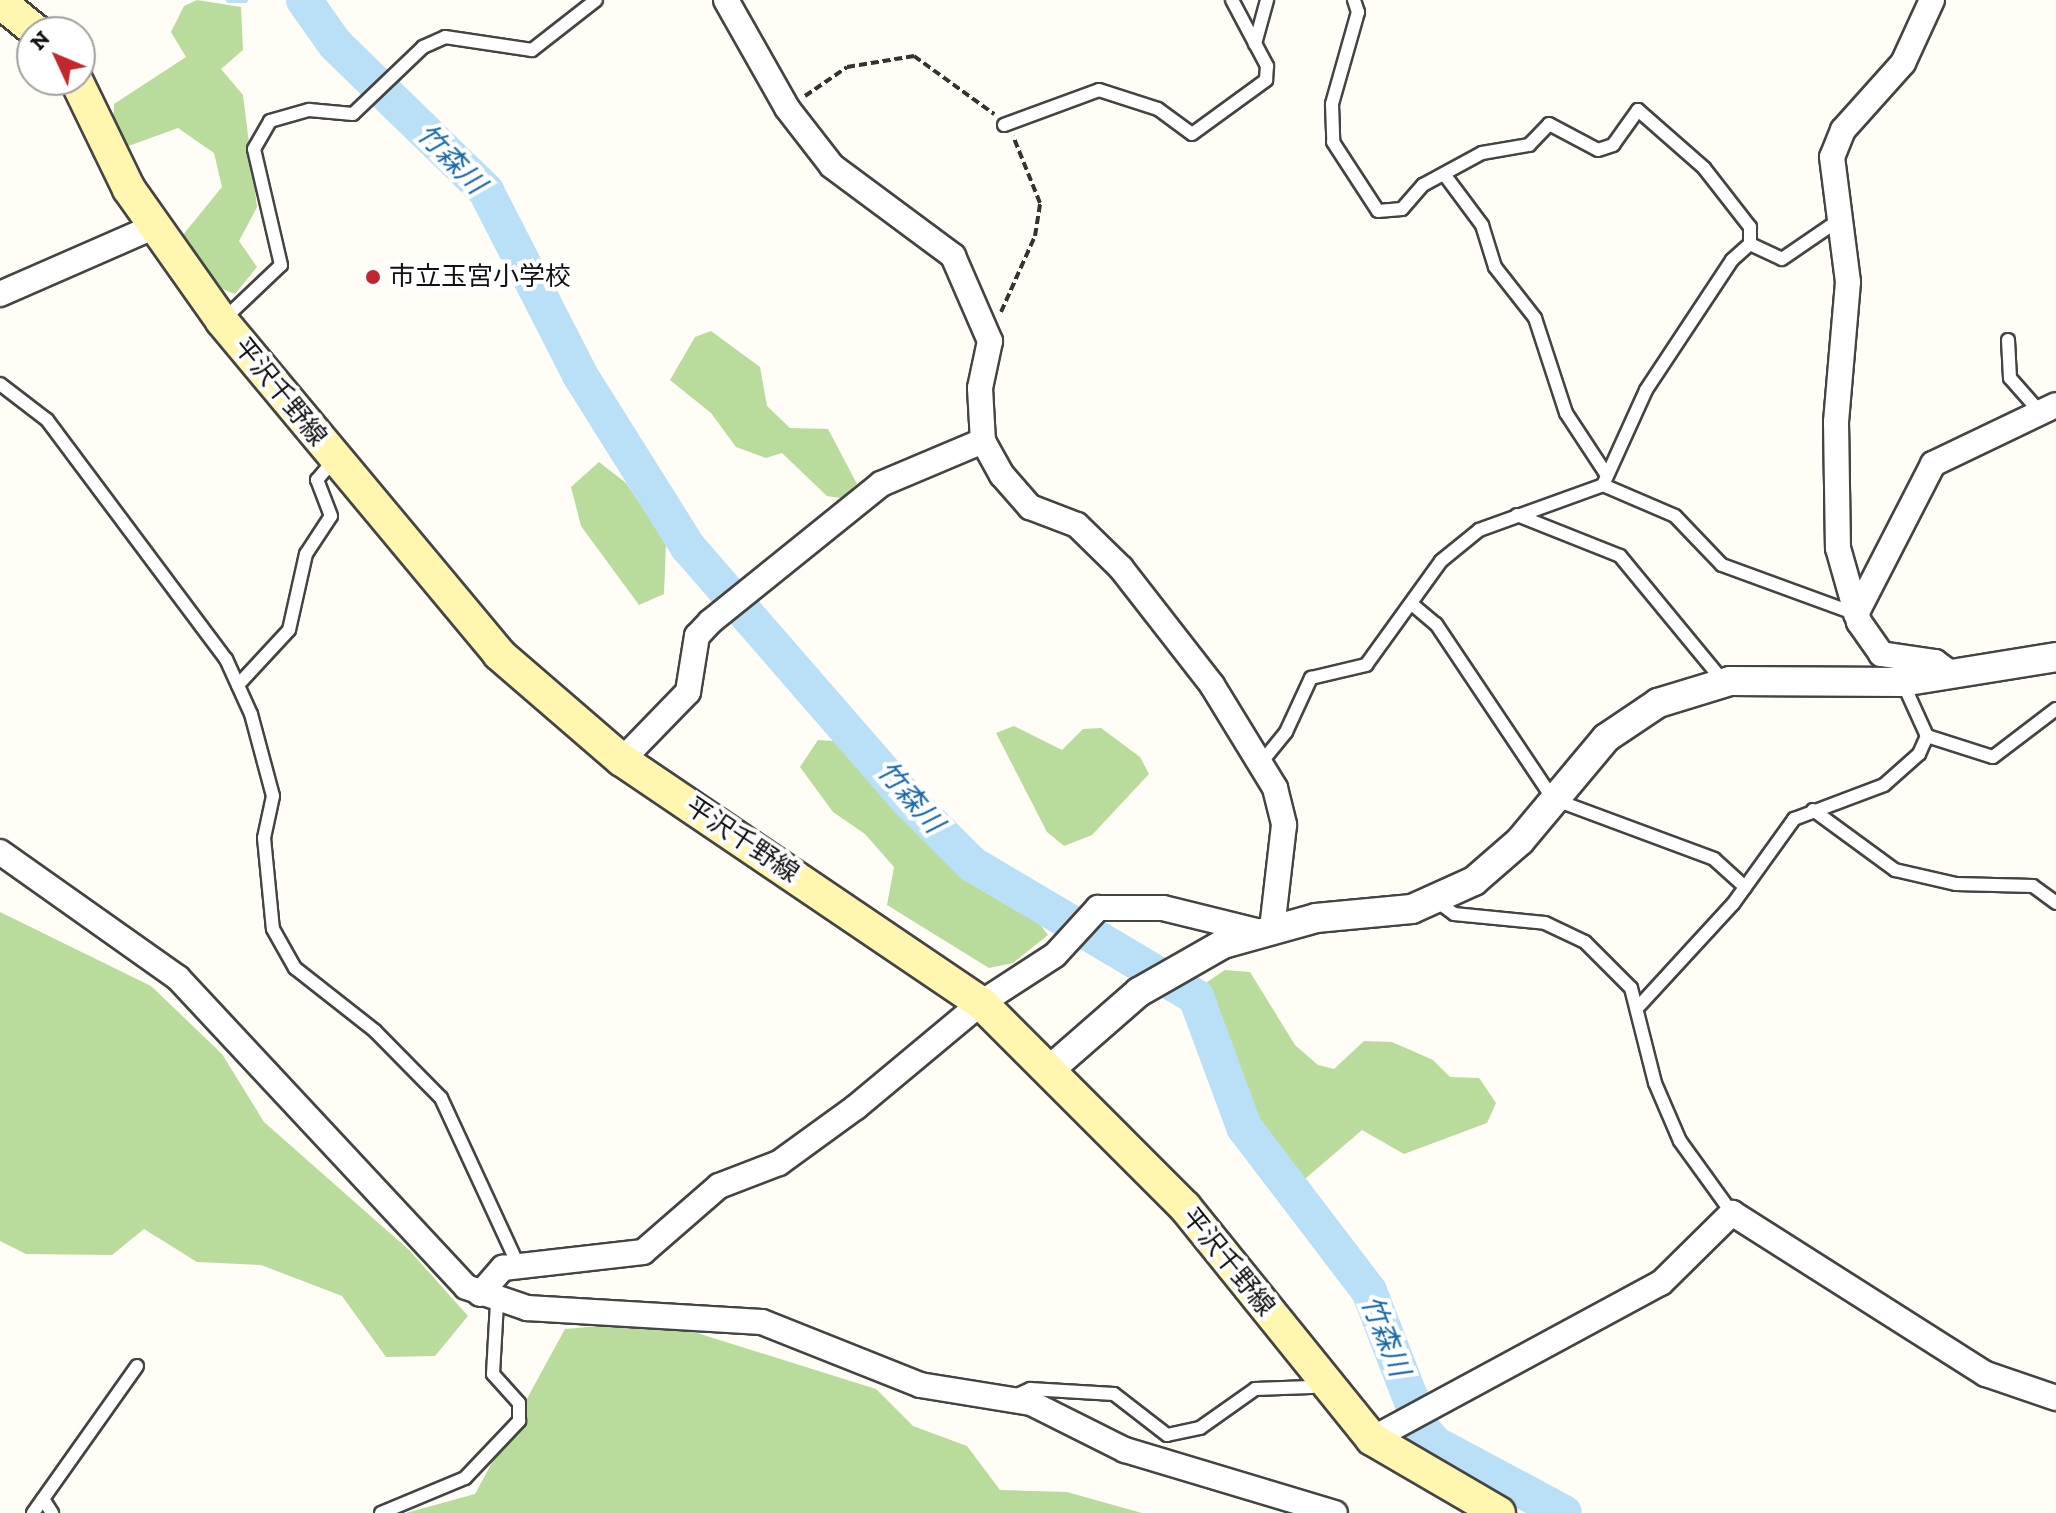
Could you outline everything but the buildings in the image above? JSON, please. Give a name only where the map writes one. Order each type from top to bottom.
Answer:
[{"type":"main road","points":[[0,2],[17,16]]},
{"type":"main road","name":"平沢千野線","points":[[84,96],[153,227],[222,321],[499,654],[622,760],[981,1003],[1053,1067],[1185,1207],[1318,1380],[1489,1511]]},
{"type":"street","points":[[726,0],[787,108],[840,174],[953,256],[986,329],[983,441],[1023,502],[1077,525],[1121,568],[1212,685],[1283,812],[1266,930]]},
{"type":"street","points":[[1932,0],[1903,63],[1835,142],[1848,282],[1836,422],[1838,548],[1856,614],[1887,659],[1935,662],[1953,675]]},
{"type":"street","points":[[0,294],[153,227]]},
{"type":"street","points":[[1856,614],[1933,464],[2052,408]]},
{"type":"street","points":[[622,760],[688,692],[697,636],[710,622],[881,484],[983,441]]},
{"type":"street","points":[[1053,1067],[1139,992],[1184,962],[1266,930],[1412,909],[1435,900],[1500,862],[1553,799],[1627,721],[1724,682],[1902,682],[2056,657]]},
{"type":"street","points":[[0,852],[178,978],[387,1210],[488,1298],[762,1322],[920,1385],[1012,1398],[1125,1450],[1335,1513]]},
{"type":"street","points":[[488,1298],[503,1268],[643,1252],[719,1186],[779,1163],[856,1107],[981,1003],[1055,955],[1089,914],[1112,904],[1163,908],[1266,930]]},
{"type":"street","points":[[1386,1431],[1661,1283],[1732,1213],[1986,1374],[2056,1398]]},
{"type":"lane","points":[[222,321],[281,265],[257,133],[292,113],[353,114],[423,47],[445,37],[532,50],[596,0]]},
{"type":"lane","points":[[1004,125],[1099,90],[1158,109],[1192,134],[1260,90],[1267,66],[1232,0]]},
{"type":"lane","points":[[1255,44],[1267,0]]},
{"type":"lane","points":[[1258,767],[1286,732],[1311,678],[1366,665],[1413,605],[1441,561],[1479,530],[1604,480],[1646,390],[1750,244],[1750,227],[1704,168],[1638,110],[1613,145],[1598,150],[1549,124],[1529,145],[1482,153],[1444,174],[1389,215],[1367,201],[1341,159],[1332,104],[1358,12],[1354,0]]},
{"type":"lane","points":[[1444,174],[1482,225],[1495,267],[1535,318],[1566,413],[1604,480],[1675,516],[1722,565],[1856,614]]},
{"type":"lane","points":[[1750,244],[1782,259],[1842,218]]},
{"type":"lane","points":[[2008,340],[2010,378],[2052,408]]},
{"type":"lane","points":[[0,384],[47,420],[190,607],[238,685],[273,796],[264,838],[273,929],[295,968],[375,1031],[441,1098],[519,1267]]},
{"type":"lane","points":[[238,685],[289,630],[306,554],[331,516],[317,480],[335,459]]},
{"type":"lane","points":[[1517,515],[1620,556],[1724,682]]},
{"type":"lane","points":[[1413,605],[1436,624],[1553,799],[1714,859],[1745,887]]},
{"type":"lane","points":[[1902,682],[1927,736],[1993,757],[2056,709]]},
{"type":"lane","points":[[1640,1005],[1745,887],[1786,827],[1813,810],[1901,775],[1927,736]]},
{"type":"lane","points":[[1813,810],[1895,870],[1956,884],[2033,886],[2056,903]]},
{"type":"lane","points":[[1435,900],[1454,914],[1545,923],[1585,942],[1640,1005],[1655,1083],[1680,1141],[1732,1213]]},
{"type":"lane","points":[[381,1513],[465,1478],[519,1421],[519,1403],[493,1374],[488,1298]]},
{"type":"lane","points":[[33,1513],[137,1366]]},
{"type":"lane","points":[[1012,1398],[1030,1389],[1114,1394],[1148,1426],[1175,1434],[1200,1428],[1255,1389],[1311,1387],[1318,1380]]},
{"type":"lane","points":[[43,1499],[52,1513]]},
{"type":"path","points":[[787,108],[847,67],[914,56],[1004,125],[1040,203],[1016,290],[986,329]]},
{"type":"green space","points":[[197,0],[241,7],[243,50],[221,69],[243,95],[257,207],[239,241],[257,267],[235,294],[220,288],[182,236],[222,187],[214,153],[178,128],[123,148],[113,128],[114,104],[186,57],[171,32],[184,6]]},
{"type":"green space","points":[[711,331],[760,367],[767,406],[790,428],[828,429],[857,484],[841,498],[827,496],[782,453],[766,458],[736,447],[711,413],[670,380],[695,337]]},
{"type":"green space","points":[[599,462],[626,483],[666,543],[664,594],[639,605],[581,526],[571,487]]},
{"type":"green space","points":[[1014,726],[1062,750],[1083,729],[1101,728],[1140,757],[1149,774],[1092,835],[1064,846],[1047,832],[996,733]]},
{"type":"green space","points":[[818,740],[848,742],[925,828],[993,891],[1027,907],[1048,935],[1013,963],[989,968],[887,905],[894,867],[865,834],[833,812],[800,767]]},
{"type":"green space","points":[[0,912],[151,986],[222,1054],[264,1122],[409,1250],[468,1316],[435,1356],[386,1357],[342,1296],[261,1265],[197,1262],[144,1229],[112,1255],[26,1254],[0,1241]]},
{"type":"green space","points":[[1225,970],[1250,972],[1295,1045],[1318,1065],[1334,1069],[1364,1041],[1392,1042],[1433,1060],[1450,1077],[1479,1078],[1496,1103],[1487,1123],[1404,1154],[1362,1130],[1306,1178],[1285,1169],[1232,1074],[1207,982]]},
{"type":"green space","points":[[659,1321],[876,1389],[913,1426],[967,1446],[1000,1490],[1067,1492],[1142,1513],[406,1513],[475,1494],[565,1329]]},
{"type":"waterway","points":[[229,0],[245,0]]},
{"type":"waterway","name":"竹森川","points":[[304,0],[335,44],[486,191],[580,375],[688,547],[910,802],[972,864],[1196,997],[1244,1127],[1369,1291],[1423,1430],[1435,1444],[1564,1513]]},
{"type":"place","name":"市立玉宮小学校","points":[[373,277]]}]
